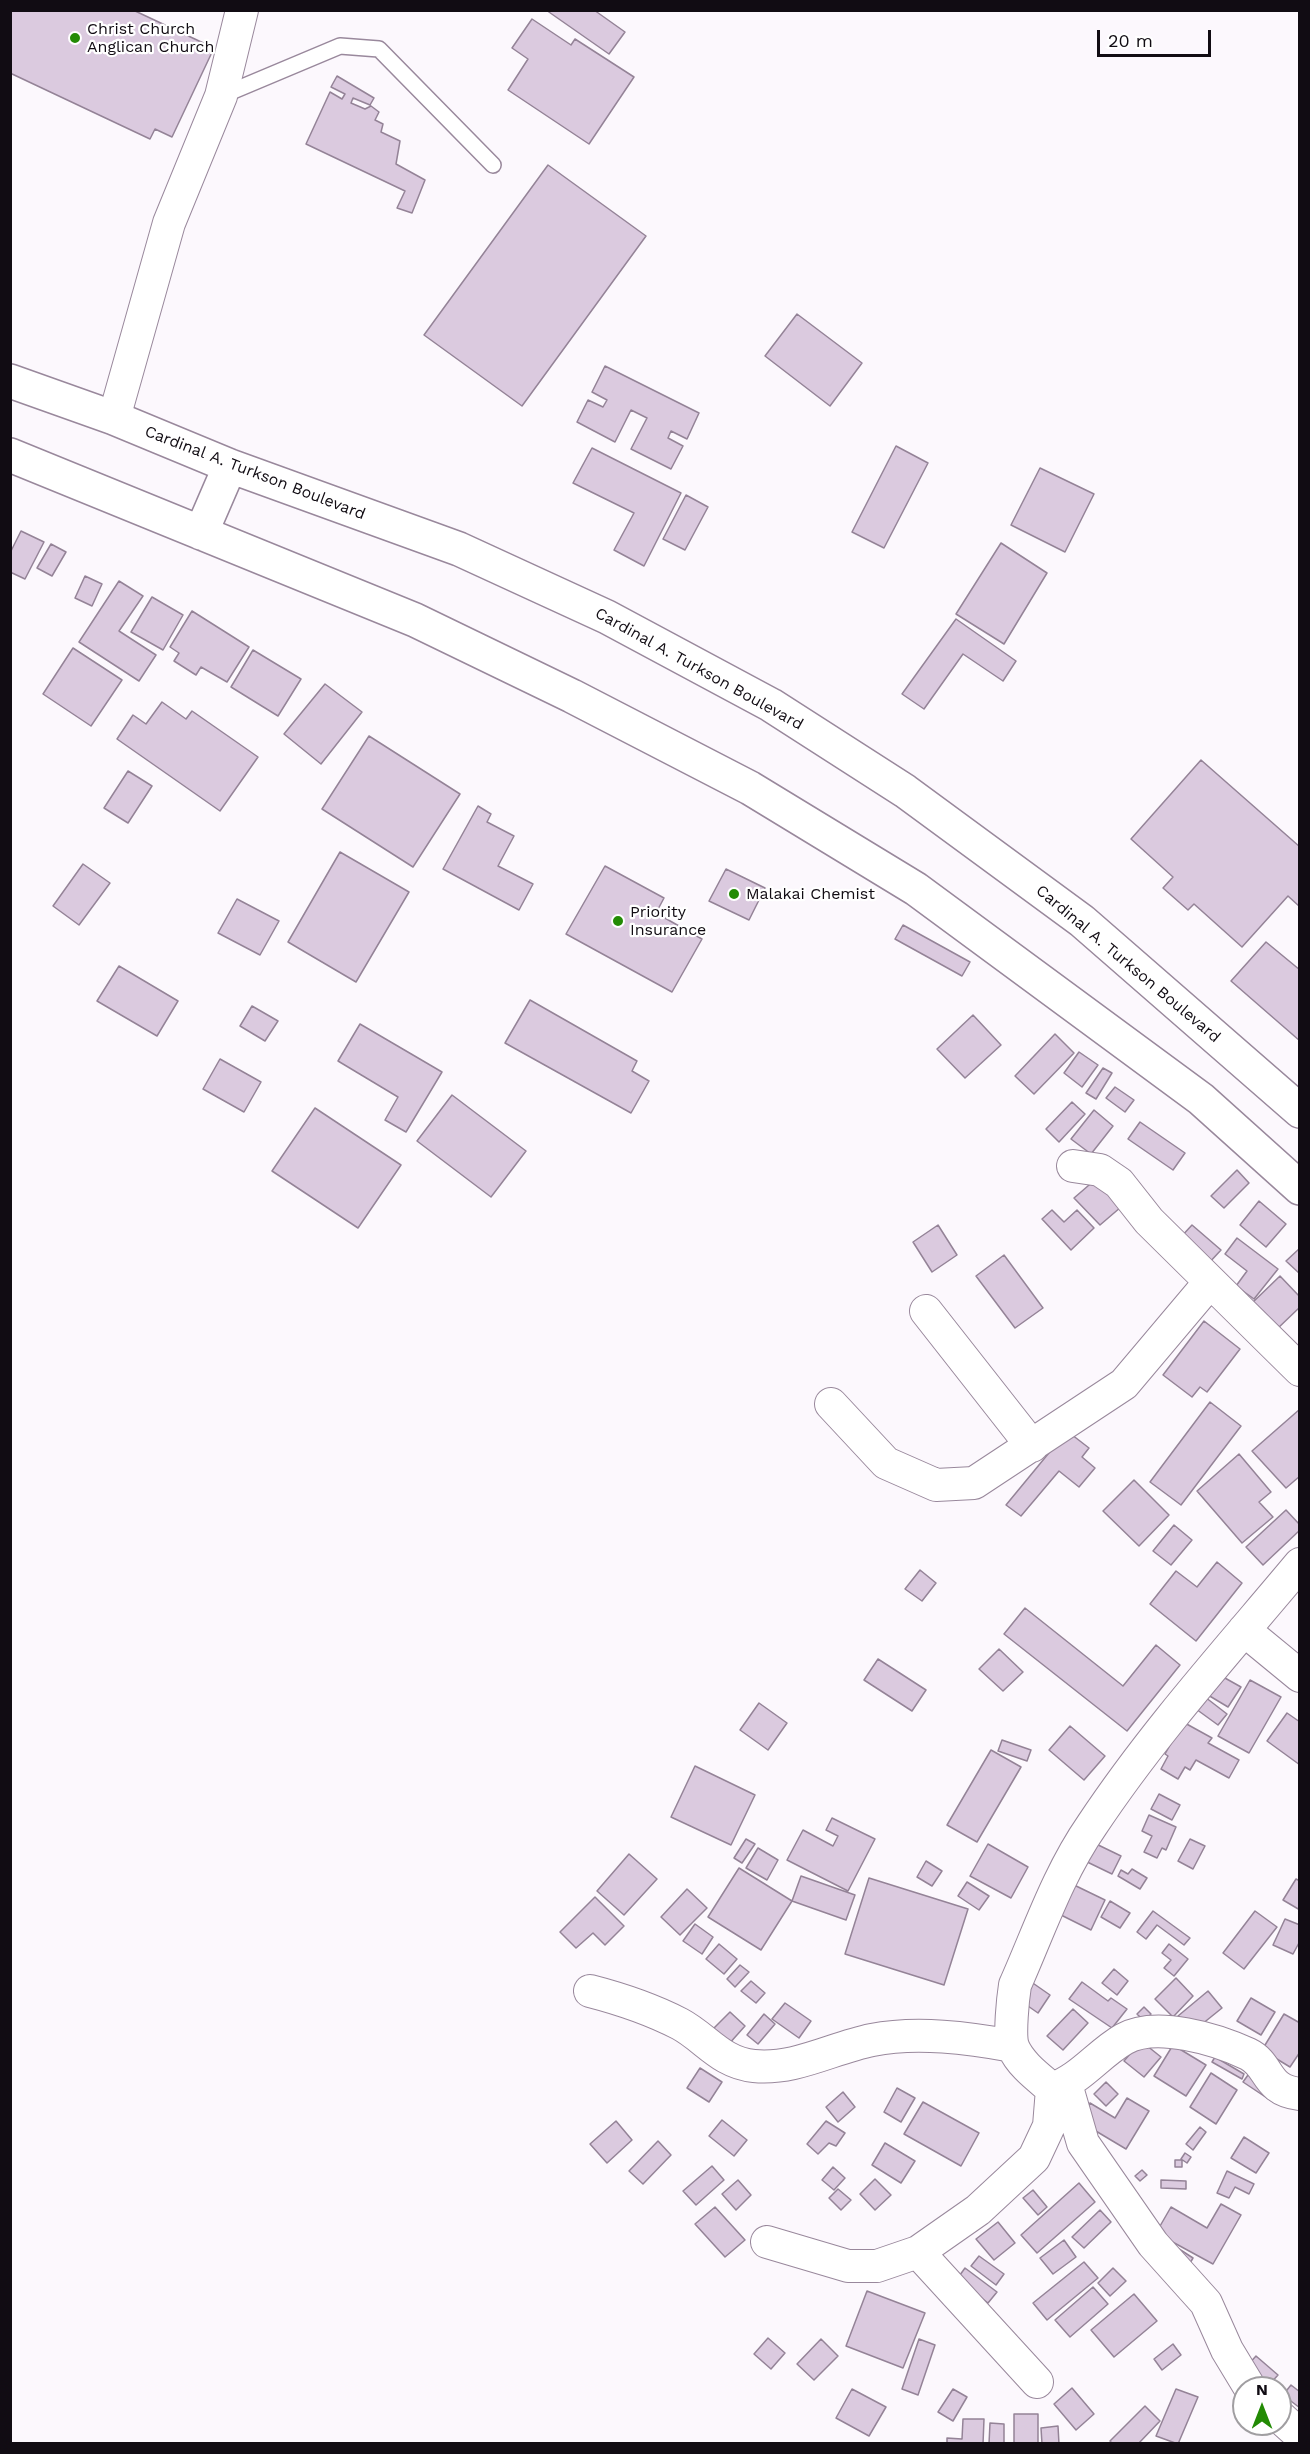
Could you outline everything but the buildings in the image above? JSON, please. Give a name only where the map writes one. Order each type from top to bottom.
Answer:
[{"type":"street","points":[[114,418],[169,223],[221,96],[242,10]]},
{"type":"street","name":"Cardinal A. Turkson Boulevard","points":[[10,381],[114,418],[230,466],[459,549],[607,617],[771,705],[905,791],[1082,921],[1299,1111]]},
{"type":"street","points":[[10,455],[415,620],[572,696],[750,788],[916,890],[1201,1099],[1299,1188]]},
{"type":"street","points":[[201,533],[230,466]]},
{"type":"street","points":[[1073,1166],[1100,1170],[1119,1183],[1149,1221],[1299,1370]]},
{"type":"street","points":[[831,1404],[886,1463],[936,1485],[974,1483],[1124,1384],[1210,1282]]},
{"type":"street","points":[[926,1311],[1032,1446]]},
{"type":"street","points":[[1243,2376],[1227,2350],[1206,2303],[1153,2244],[1083,2143],[1059,2087],[1028,2070],[1013,2046],[1012,2002],[1015,1985],[1061,1877],[1091,1825],[1185,1701],[1299,1564]]},
{"type":"street","points":[[1244,1630],[1299,1676]]},
{"type":"street","points":[[590,1991],[645,2008],[682,2025],[717,2053],[752,2066],[785,2066],[872,2040],[908,2036],[978,2040],[1013,2046]]},
{"type":"street","points":[[766,2242],[848,2266],[877,2266],[918,2252],[978,2210],[1034,2158],[1048,2126],[1059,2087],[1124,2039],[1146,2032],[1172,2031],[1247,2053],[1260,2061],[1269,2080],[1299,2094]]},
{"type":"street","points":[[918,2252],[1037,2382]]},
{"type":"lane","points":[[221,96],[340,46],[379,50],[493,165]]},
{"type":"place","name":"Christ Church Anglican Church","points":[[75,38]]},
{"type":"place","name":"Malakai Chemist","points":[[734,894]]},
{"type":"place","name":"Priority Insurance","points":[[618,921]]}]
